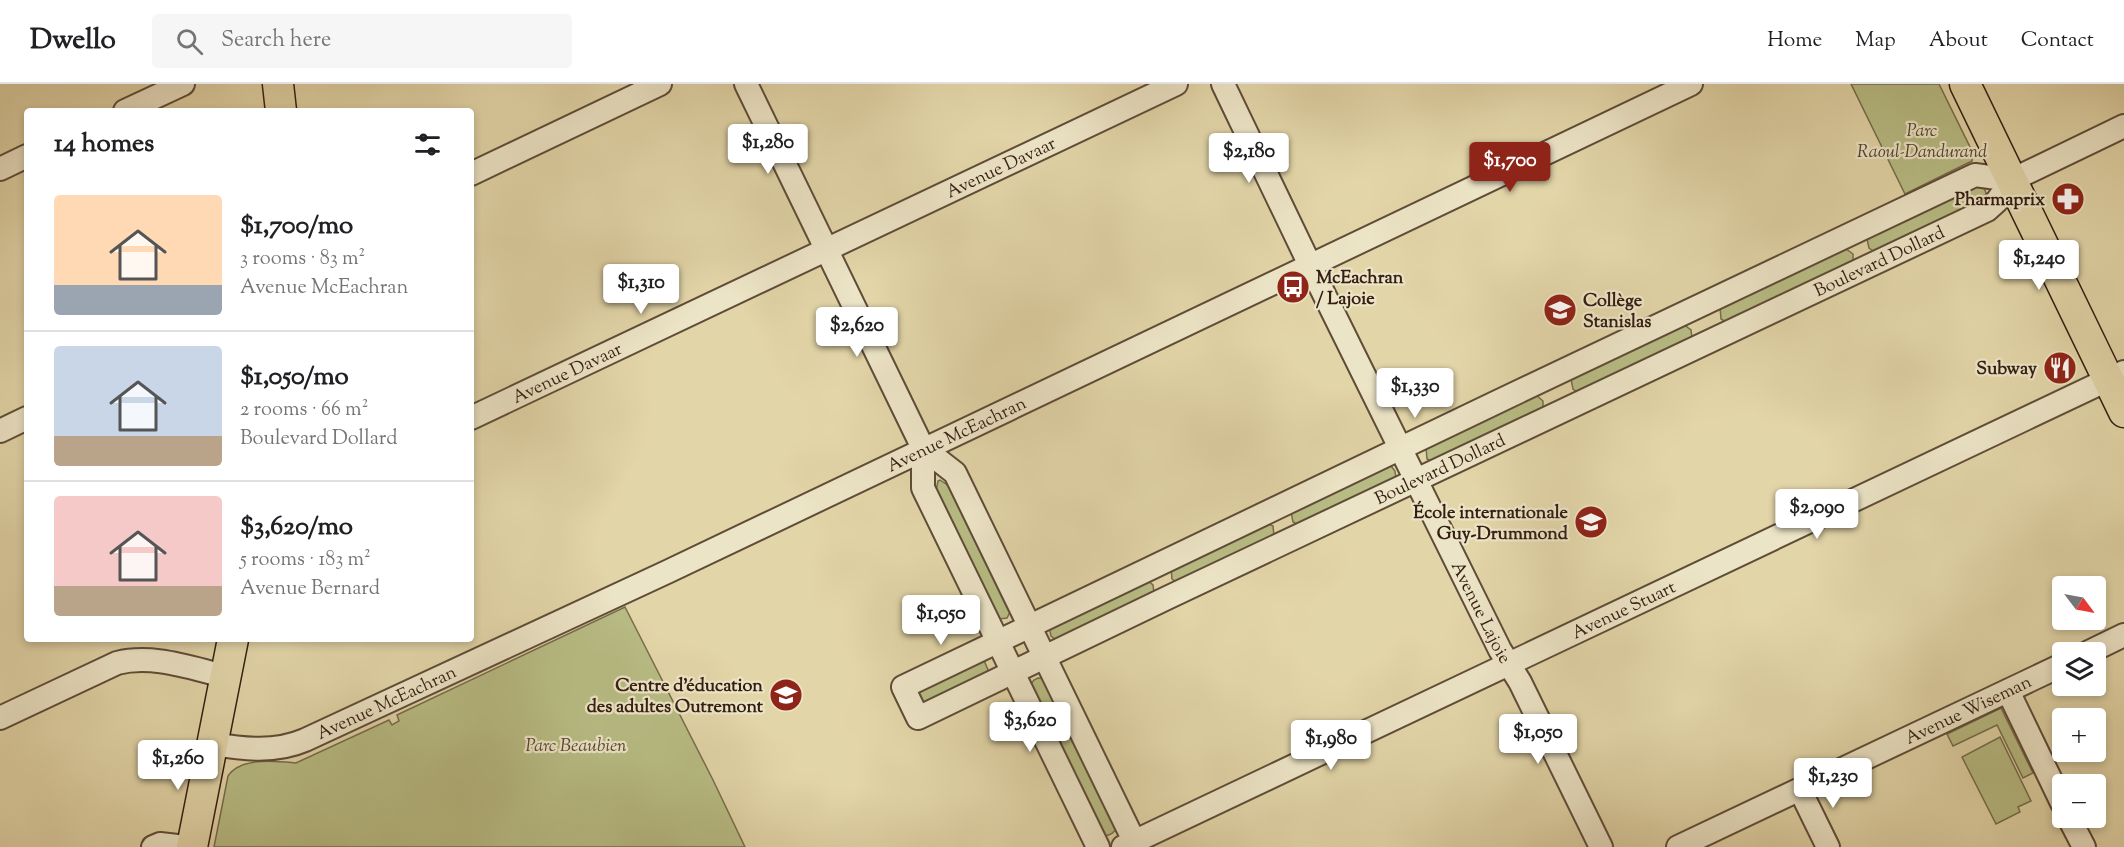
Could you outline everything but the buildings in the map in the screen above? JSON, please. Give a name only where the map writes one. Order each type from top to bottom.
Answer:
[{"type":"main road","points":[[278,84],[281,108]]},
{"type":"main road","points":[[1965,84],[2012,180],[2116,376],[2124,412]]},
{"type":"main road","points":[[192,847],[231,642]]},
{"type":"street","points":[[131,108],[183,84]]},
{"type":"street","points":[[474,173],[660,84]]},
{"type":"street","points":[[746,84],[923,448],[923,488],[1098,847]]},
{"type":"street","name":"Avenue Davaar","points":[[474,417],[1176,84]]},
{"type":"street","name":"Avenue Lajoie","points":[[1223,84],[1500,650],[1510,664],[1601,847]]},
{"type":"street","name":"Avenue McEachran","points":[[212,744],[267,749],[298,743],[451,673],[1691,84]]},
{"type":"street","points":[[2012,180],[2124,126]]},
{"type":"street","points":[[0,169],[24,157]]},
{"type":"street","name":"Boulevard Dollard","points":[[1975,175],[2012,180],[1997,201],[1987,210],[918,718],[903,687],[1975,175]]},
{"type":"street","name":"Avenue Stuart","points":[[1131,845],[2116,376]]},
{"type":"street","points":[[0,431],[24,419]]},
{"type":"street","points":[[923,448],[955,473],[1029,625],[1131,845]]},
{"type":"street","points":[[2106,644],[2124,635]]},
{"type":"street","points":[[0,718],[117,663],[132,659],[158,661],[225,676]]},
{"type":"street","name":"Avenue Wiseman","points":[[1678,847],[2052,670]]},
{"type":"street","points":[[2008,691],[2052,782]]},
{"type":"street","points":[[1800,790],[1828,847]]},
{"type":"street","points":[[2074,828],[2084,847]]},
{"type":"street","points":[[153,847],[160,844],[186,847]]},
{"type":"green space","name":"Parc Raoul-Dandurand","points":[[1851,84],[1939,84],[1972,151],[1972,161],[1905,194]]},
{"type":"green space","points":[[1974,183],[1986,192],[1983,202],[1873,251],[1869,248],[1867,239]]},
{"type":"green space","points":[[1845,248],[1853,254],[1853,262],[1726,322],[1721,319],[1720,307]]},
{"type":"green space","points":[[1683,324],[1691,330],[1692,338],[1577,392],[1573,389],[1571,379],[1573,375]]},
{"type":"green space","points":[[1535,394],[1543,401],[1543,409],[1432,462],[1427,459],[1426,447]]},
{"type":"green space","points":[[1385,464],[1391,466],[1395,471],[1396,479],[1298,525],[1293,522],[1291,512]]},
{"type":"green space","points":[[940,480],[949,486],[1011,610],[1007,618],[999,619],[936,491]]},
{"type":"green space","points":[[1266,522],[1273,526],[1274,536],[1178,583],[1172,579],[1171,567]]},
{"type":"green space","points":[[1147,580],[1153,585],[1154,593],[1056,640],[1051,636],[1049,627]]},
{"type":"green space","name":"Parc Beaubien","points":[[625,607],[745,847],[214,847],[228,776],[234,770],[249,763],[296,763],[389,720],[392,725],[399,721],[397,715]]},
{"type":"green space","points":[[982,656],[989,672],[923,704],[914,694]]},
{"type":"green space","points":[[1038,678],[1045,679],[1117,827],[1110,834],[1104,836],[1029,686]]},
{"type":"green space","points":[[2001,708],[2033,773],[2023,778],[1997,725],[1953,746],[1947,734]]},
{"type":"green space","points":[[2000,737],[2031,801],[2018,807],[2020,812],[1996,824],[1962,757]]},
{"type":"place","name":"Pharmaprix","points":[[2068,199]]},
{"type":"place","name":"McEachran / Lajoie","points":[[1293,287]]},
{"type":"place","name":"Collège Stanislas","points":[[1560,310]]},
{"type":"place","name":"Subway","points":[[2060,368]]},
{"type":"place","name":"École internationale Guy-Drummond","points":[[1591,522]]},
{"type":"place","name":"Centre d'éducation des adultes Outremont","points":[[786,695]]}]
